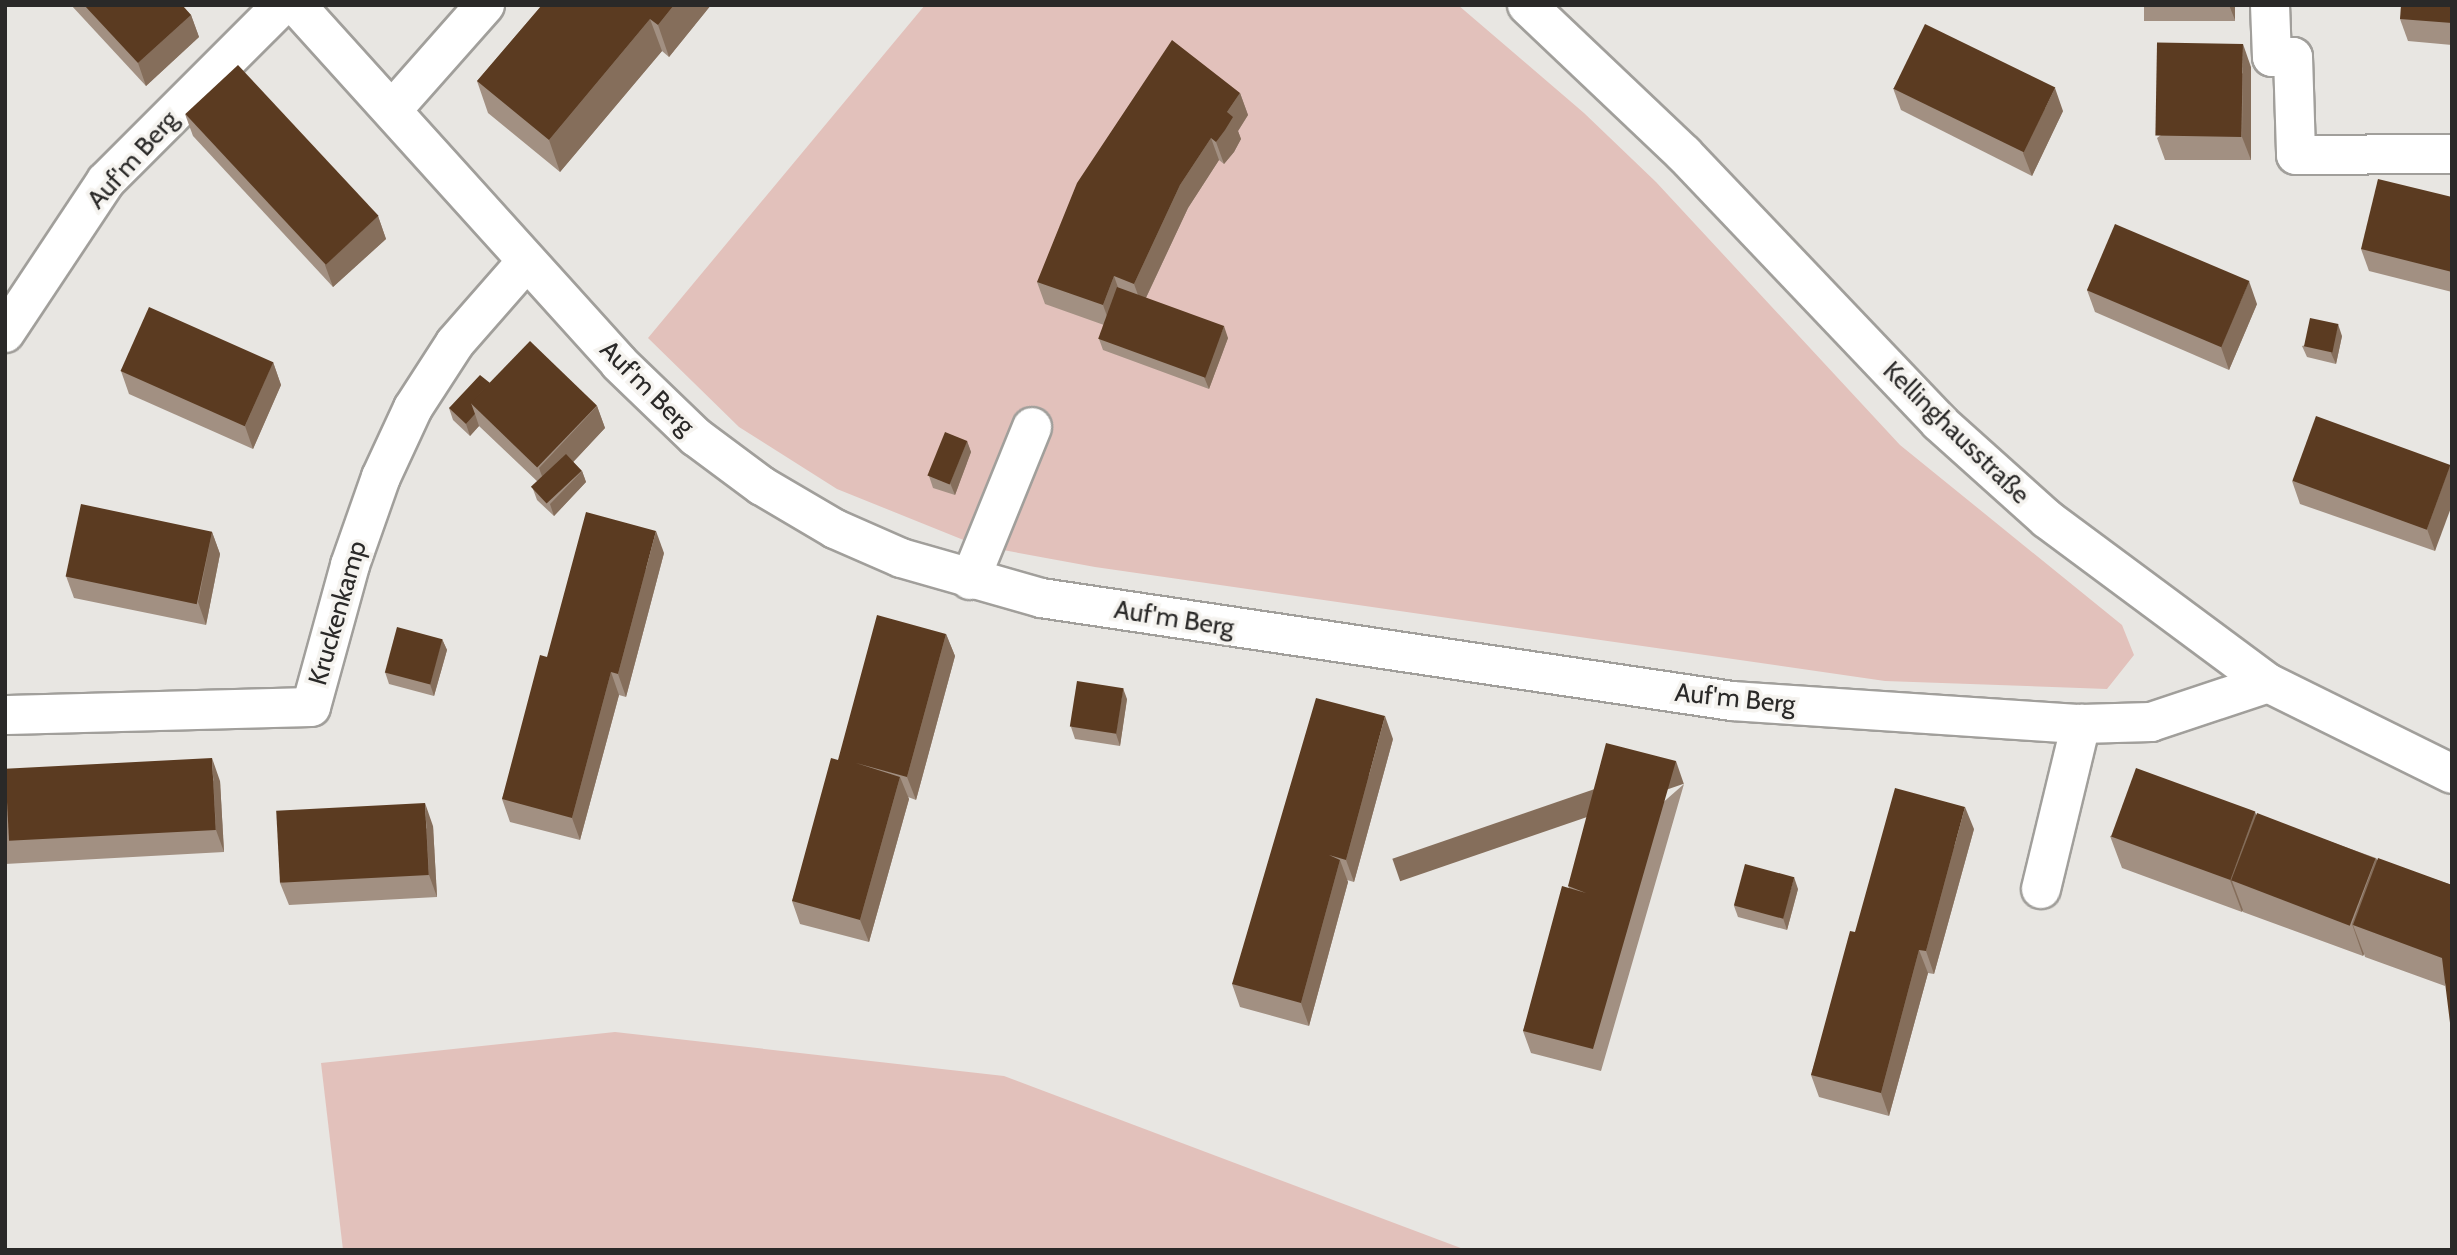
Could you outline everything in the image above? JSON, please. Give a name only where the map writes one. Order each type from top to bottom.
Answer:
[{"type":"street","name":"Auf'm Berg","points":[[5,333],[106,181],[282,5]]},
{"type":"street","name":"Auf'm Berg","points":[[296,5],[393,109],[526,262],[619,363],[687,428],[762,486],[835,529],[970,580],[1041,598],[1164,618],[1732,701],[2081,724],[2151,722],[2268,683]]},
{"type":"street","points":[[393,109],[485,5]]},
{"type":"street","name":"Kellinghausstraße","points":[[1527,5],[1684,154],[1939,422],[2047,519],[2268,683],[2452,774]]},
{"type":"street","points":[[2270,5],[2272,57],[2293,57],[2296,155],[2452,154]]},
{"type":"street","name":"Kruckenkamp","points":[[5,715],[311,707],[350,565],[381,477],[413,408],[455,343],[526,262]]},
{"type":"street","points":[[970,580],[1032,427]]},
{"type":"street","points":[[2041,890],[2081,724]]},
{"type":"shaded area","points":[[925,5],[1458,5],[1584,113],[1656,182],[1900,445],[2122,625],[2134,655],[2107,689],[1885,681],[1095,567],[976,545],[837,489],[739,427],[648,338]]},
{"type":"shaded area","points":[[615,1032],[1004,1076],[1466,1250],[343,1250],[321,1063]]},
{"type":"building","points":[[84,5],[182,5],[191,15],[138,63]]},
{"type":"building","points":[[542,5],[674,5],[658,25],[650,19],[549,140],[477,81]]},
{"type":"building","points":[[2401,5],[2452,5],[2452,23],[2400,19]]},
{"type":"building","points":[[1925,24],[2055,88],[2024,152],[1893,89]]},
{"type":"building","points":[[1172,40],[1240,93],[1227,112],[1233,117],[1216,142],[1211,138],[1180,185],[1134,284],[1114,276],[1103,305],[1037,282],[1077,183]]},
{"type":"building","points":[[2157,42],[2243,44],[2241,137],[2155,135]]},
{"type":"building","points":[[238,65],[378,216],[326,265],[185,114]]},
{"type":"building","points":[[2378,179],[2452,197],[2452,272],[2361,249]]},
{"type":"building","points":[[2115,224],[2249,281],[2221,347],[2087,290]]},
{"type":"building","points":[[1117,287],[1224,326],[1205,378],[1098,339]]},
{"type":"building","points":[[149,307],[273,362],[245,426],[121,371]]},
{"type":"building","points":[[2310,318],[2338,324],[2332,352],[2304,346]]},
{"type":"building","points":[[530,341],[597,406],[537,467],[470,403]]},
{"type":"building","points":[[480,375],[490,383],[471,403],[475,414],[466,424],[449,408]]},
{"type":"building","points":[[2316,416],[2450,465],[2427,530],[2292,481]]},
{"type":"building","points":[[945,432],[967,441],[950,485],[927,476]]},
{"type":"building","points":[[566,454],[582,471],[547,504],[531,487]]},
{"type":"building","points":[[81,504],[212,532],[197,604],[66,576]]},
{"type":"building","points":[[586,512],[656,531],[618,674],[611,672],[572,818],[502,799],[540,655],[547,657]]},
{"type":"building","points":[[877,615],[946,634],[907,777],[856,763],[900,777],[860,920],[792,901],[831,758],[838,760]]},
{"type":"building","points":[[397,627],[442,639],[430,685],[385,672]]},
{"type":"building","points":[[1077,681],[1123,688],[1116,734],[1070,726]]},
{"type":"building","points":[[1316,698],[1385,716],[1346,860],[1329,855],[1340,860],[1301,1003],[1232,984]]},
{"type":"building","points":[[1606,743],[1676,761],[1593,1049],[1523,1031],[1562,886],[1586,893],[1568,886]]},
{"type":"building","points":[[212,758],[216,830],[9,841],[5,769]]},
{"type":"building","points":[[2136,768],[2255,811],[2230,880],[2111,837]]},
{"type":"building","points":[[1895,788],[1965,807],[1926,951],[1919,950],[1881,1093],[1811,1075],[1850,931],[1855,932]]},
{"type":"building","points":[[425,803],[429,875],[280,883],[276,811]]},
{"type":"building","points":[[2257,813],[2376,859],[2350,926],[2231,880]]},
{"type":"building","points":[[2378,858],[2452,885],[2452,1039],[2442,958],[2353,925]]},
{"type":"building","points":[[1745,864],[1794,877],[1783,919],[1734,906]]}]
